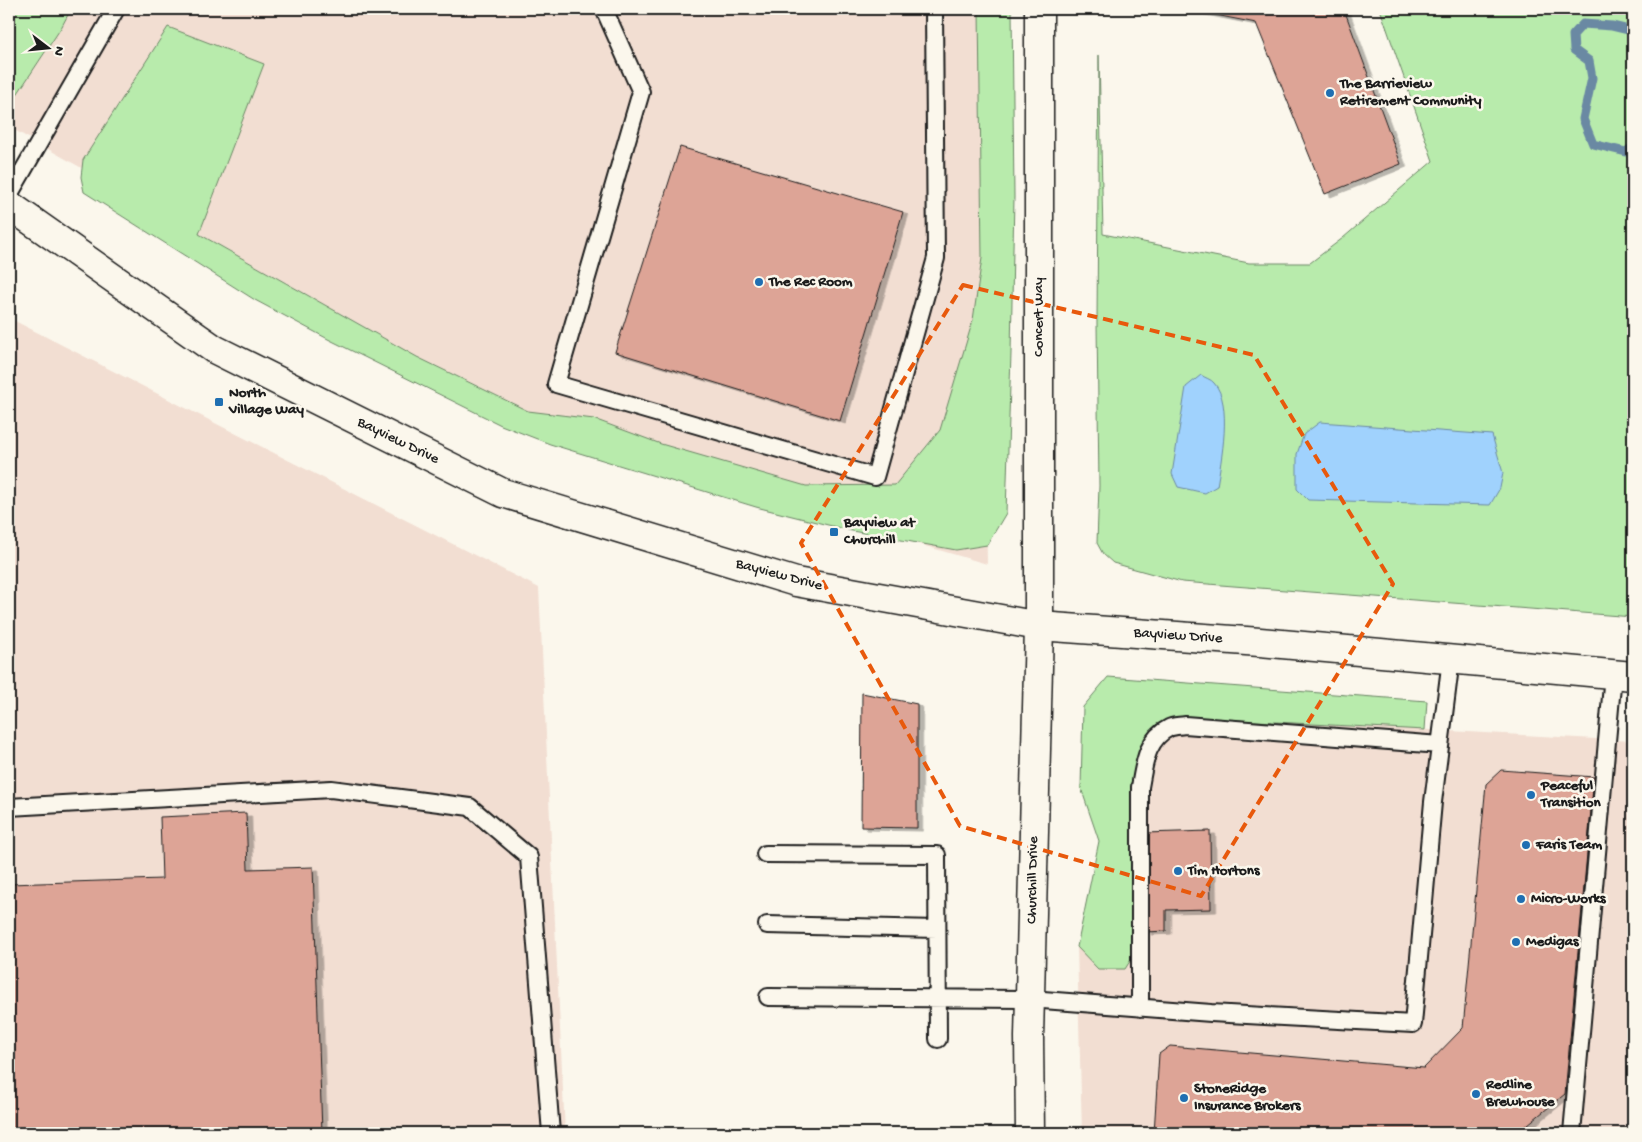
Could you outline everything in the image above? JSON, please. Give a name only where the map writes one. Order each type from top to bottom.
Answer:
[{"type":"street","name":"Concert Way","points":[[1039,626],[1040,9]]},
{"type":"street","name":"Bayview Drive","points":[[9,204],[214,349],[503,493],[796,582],[1039,626],[1260,642],[1623,675]]},
{"type":"street","name":"Churchill Drive","points":[[1030,1133],[1030,999],[1039,626]]},
{"type":"lane","points":[[9,195],[116,9]]},
{"type":"lane","points":[[604,9],[641,92],[556,384],[875,477],[936,258],[934,9]]},
{"type":"lane","points":[[768,997],[1030,999],[1140,1008],[1413,1024],[1434,797],[1451,660]]},
{"type":"lane","points":[[1572,1133],[1623,675]]},
{"type":"lane","points":[[1140,1008],[1140,787],[1146,755],[1157,737],[1169,728],[1185,725],[1440,745]]},
{"type":"lane","points":[[9,807],[331,789],[470,807],[529,857],[551,1133]]},
{"type":"lane","points":[[765,854],[937,855],[938,1039]]},
{"type":"lane","points":[[767,925],[937,928]]},
{"type":"highlighted area","points":[[963,285],[1254,355],[1393,584],[1201,896],[960,826],[801,543]]},
{"type":"shaded area","points":[[9,9],[981,9],[980,101],[987,564],[750,495],[528,411],[417,357],[9,127]]},
{"type":"shaded area","points":[[9,318],[539,588],[565,1133],[9,1133]]},
{"type":"shaded area","points":[[1095,712],[1633,741],[1633,1133],[1082,1133],[1077,947],[1099,841],[1081,788]]},
{"type":"green space","points":[[9,9],[71,9],[61,28],[16,96],[9,101]]},
{"type":"green space","points":[[979,9],[1012,9],[1014,197],[1006,513],[987,545],[956,550],[852,531],[756,507],[550,444],[501,425],[328,339],[255,300],[84,192],[81,177],[83,160],[168,27],[264,64],[199,234],[417,357],[528,411],[594,419],[661,444],[806,486],[895,485],[940,430],[973,320],[982,258]]},
{"type":"green space","points":[[1380,9],[1633,9],[1633,617],[1182,582],[1113,563],[1103,554],[1097,543],[1099,486],[1097,323],[1099,55],[1103,234],[1249,263],[1310,263],[1343,238],[1433,161]]},
{"type":"green space","points":[[1108,677],[1427,701],[1425,730],[1237,720],[1162,724],[1138,761],[1139,947],[1125,969],[1098,969],[1077,947],[1099,841],[1081,788],[1083,707]]},
{"type":"water","points":[[1201,375],[1213,382],[1220,392],[1224,418],[1223,448],[1217,486],[1205,493],[1178,487],[1172,474],[1186,387]]},
{"type":"water","points":[[1320,422],[1492,435],[1503,473],[1500,488],[1490,505],[1308,500],[1297,489],[1297,454],[1304,434]]},
{"type":"building","name":"The Barrieview Retirement Community","points":[[1185,9],[1344,9],[1401,164],[1325,194],[1256,23]]},
{"type":"building","name":"The Rec Room","points":[[680,147],[903,212],[840,421],[615,352]]},
{"type":"building","points":[[862,693],[917,704],[917,828],[861,827]]},
{"type":"building","points":[[1501,770],[1594,777],[1565,1094],[1517,1133],[1154,1133],[1159,1054],[1170,1046],[1424,1068],[1463,1028],[1486,784]]},
{"type":"building","points":[[246,813],[248,869],[313,867],[322,1133],[9,1133],[9,884],[162,879],[160,817]]},
{"type":"building","name":"Tim Hortons","points":[[1210,831],[1211,909],[1166,910],[1166,931],[1146,932],[1145,833]]},
{"type":"waterway","points":[[1633,31],[1612,26],[1583,24],[1573,35],[1574,50],[1589,61],[1592,78],[1583,119],[1593,144],[1626,152],[1633,147]]},
{"type":"place","name":"The Barrieview Retirement Community","points":[[1330,93]]},
{"type":"place","name":"The Rec Room","points":[[759,282]]},
{"type":"place","name":"North Village Way","points":[[219,402]]},
{"type":"place","name":"Bayview at Churchill","points":[[834,532]]},
{"type":"place","name":"Peaceful Transition","points":[[1531,795]]},
{"type":"place","name":"Faris Team","points":[[1526,845]]},
{"type":"place","name":"Tim Hortons","points":[[1178,871]]},
{"type":"place","name":"Micro-Works","points":[[1521,899]]},
{"type":"place","name":"Medigas","points":[[1516,942]]},
{"type":"place","name":"Redline Brewhouse","points":[[1476,1094]]},
{"type":"place","name":"StoneRidge Insurance Brokers","points":[[1184,1098]]}]
